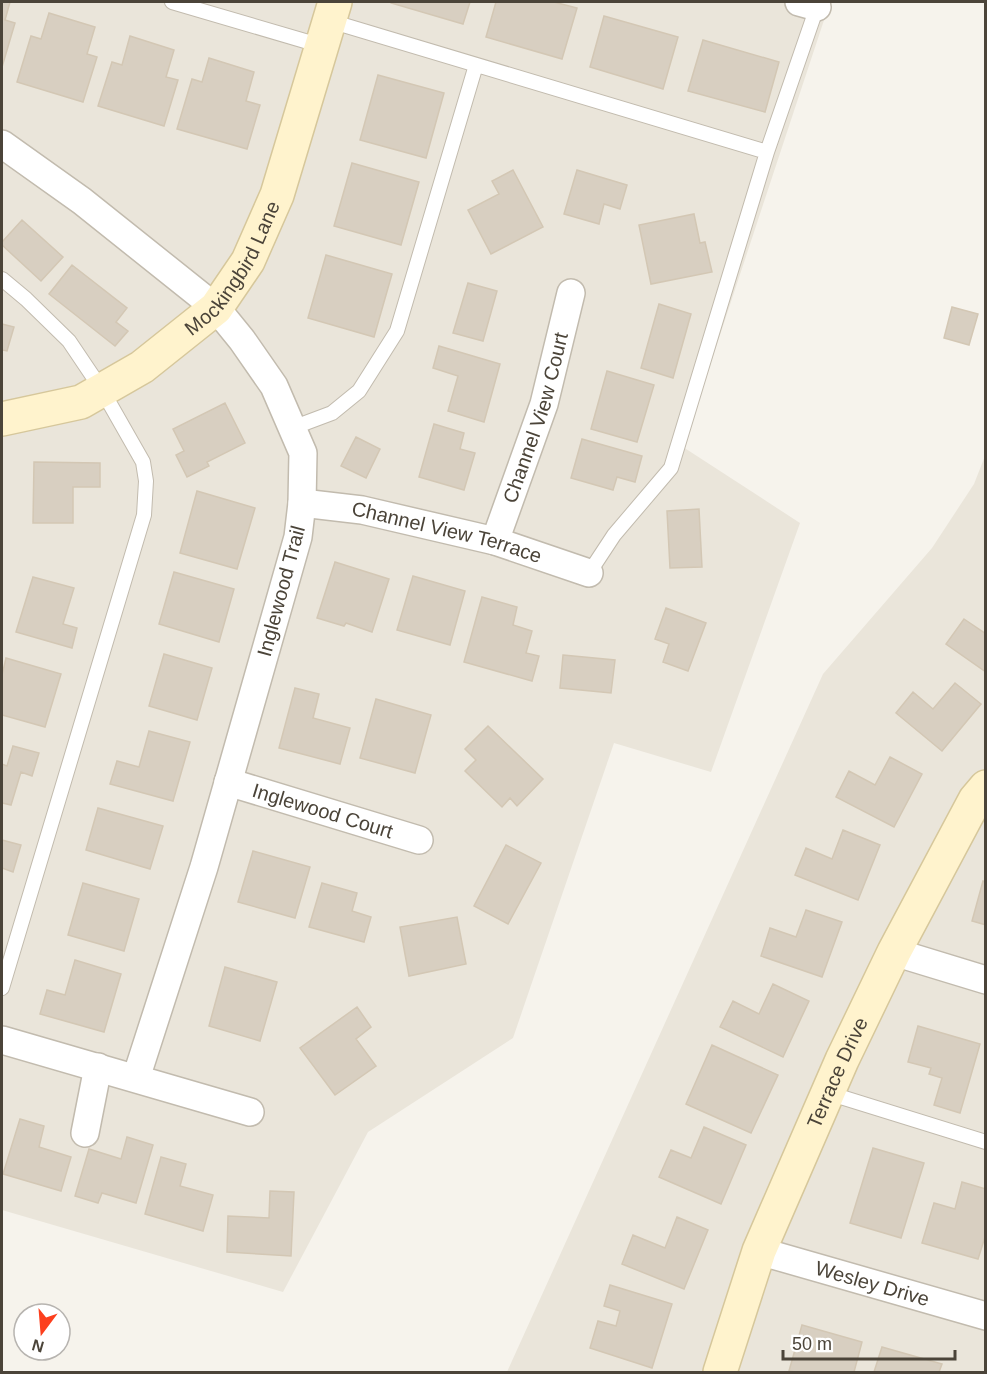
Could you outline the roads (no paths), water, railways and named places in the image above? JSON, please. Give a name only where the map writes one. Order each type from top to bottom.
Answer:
[{"type":"street","name":"Mockingbird Lane","points":[[2,419],[81,402],[142,368],[216,308],[248,261],[277,195],[329,23]]},
{"type":"street","name":"Inglewood Trail","points":[[2,144],[82,201],[216,308],[274,386],[303,453],[302,503],[298,537],[204,867],[136,1078]]},
{"type":"street","name":"Channel View Court","points":[[495,541],[544,404],[571,293]]},
{"type":"street","name":"Channel View Terrace","points":[[302,503],[362,510],[495,541],[589,573]]},
{"type":"street","name":"Inglewood Court","points":[[228,782],[419,840]]},
{"type":"street","name":"Terrace Drive","points":[[720,1372],[759,1251],[828,1093],[894,952],[982,797]]},
{"type":"street","points":[[894,952],[986,980]]},
{"type":"street","points":[[2,1040],[250,1112]]},
{"type":"street","points":[[85,1132],[98,1067]]},
{"type":"street","name":"Wesley Drive","points":[[759,1251],[986,1316]]},
{"type":"lane","points":[[172,2],[329,23],[766,152]]},
{"type":"lane","points":[[589,573],[614,535],[671,468],[812,3]]},
{"type":"lane","points":[[292,428],[332,413],[359,391],[397,331],[476,65]]},
{"type":"lane","points":[[2,279],[69,341],[102,390],[143,462],[146,481],[144,515],[2,988]]},
{"type":"lane","points":[[828,1093],[986,1142]]}]
